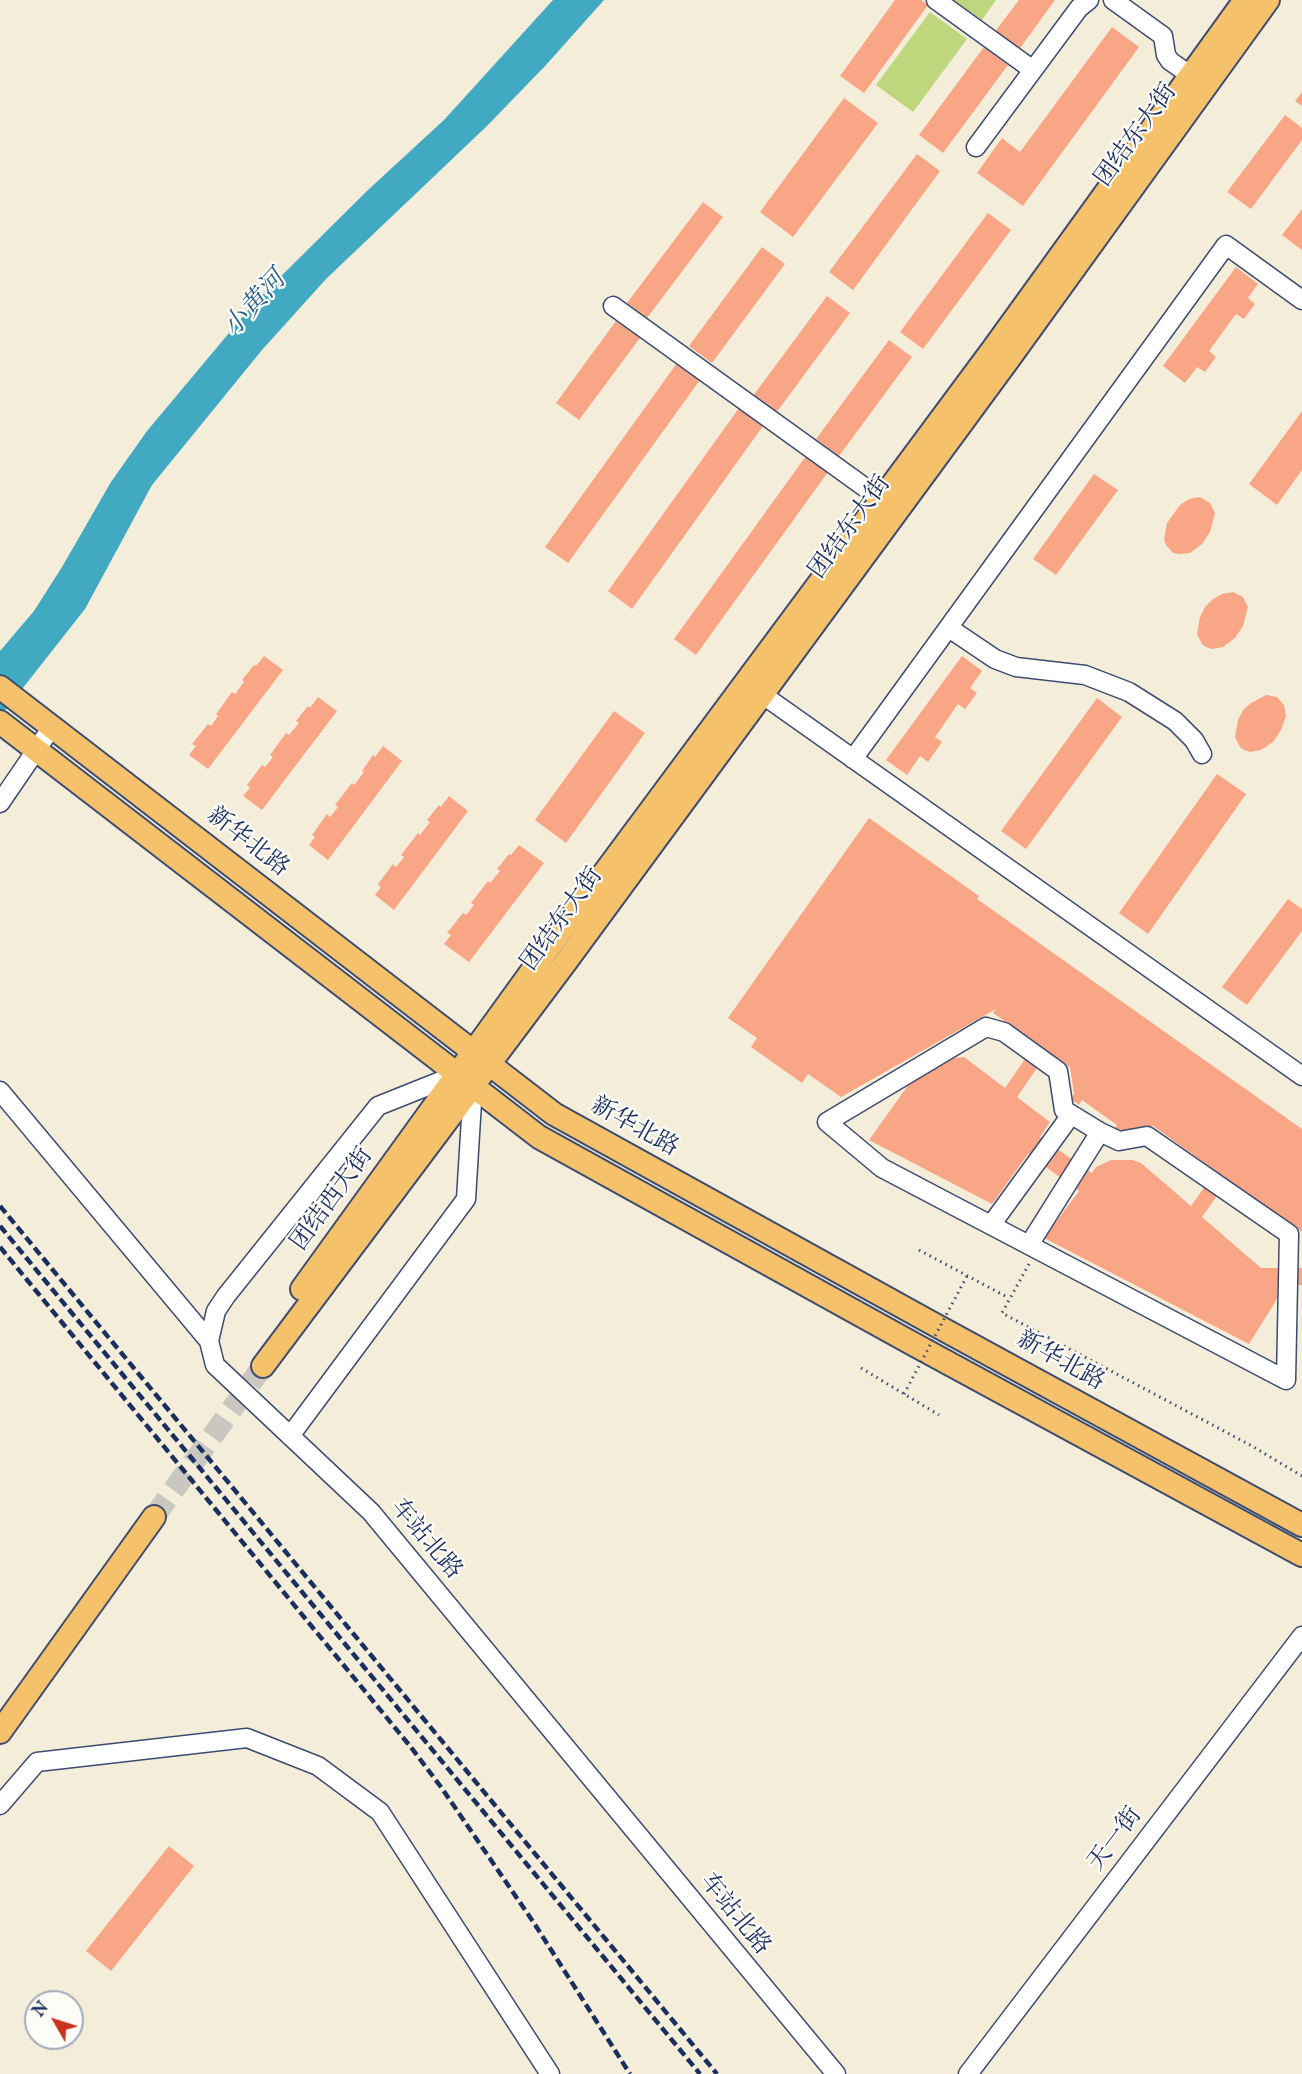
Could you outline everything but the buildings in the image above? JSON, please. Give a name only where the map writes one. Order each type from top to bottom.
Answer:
[{"type":"main road","name":"团结东大街","points":[[466,1080],[881,499],[993,349],[1245,0]]},
{"type":"main road","name":"团结东大街","points":[[482,1058],[763,695],[1268,0]]},
{"type":"main road","name":"新华北路","points":[[0,687],[554,1114],[1302,1525]]},
{"type":"main road","points":[[2,723],[539,1137],[1302,1555]]},
{"type":"main road","name":"团结西大街","points":[[257,1362],[466,1080]]},
{"type":"main road","points":[[0,1706],[149,1512],[0,1732]]},
{"type":"street","points":[[936,0],[1033,70]]},
{"type":"street","points":[[976,147],[1079,8],[1089,0]]},
{"type":"street","points":[[1113,0],[1163,36],[1166,55],[1170,61],[1190,75]]},
{"type":"street","points":[[853,759],[1226,245],[1302,300]]},
{"type":"street","points":[[613,306],[881,499]]},
{"type":"street","points":[[949,627],[995,659],[1016,667],[1085,675],[1128,692],[1175,721],[1194,740],[1202,754]]},
{"type":"street","points":[[763,695],[1302,1076]]},
{"type":"street","points":[[0,803],[52,727]]},
{"type":"street","points":[[986,1027],[1004,1032],[1058,1071],[1064,1110],[1071,1115],[1119,1141],[1147,1136],[1289,1234],[1286,1380],[882,1168],[827,1122],[986,1027]]},
{"type":"street","points":[[209,1341],[216,1311],[226,1296],[378,1106],[466,1080],[466,1199],[290,1436]]},
{"type":"street","points":[[0,1091],[209,1341]]},
{"type":"street","points":[[991,1225],[1071,1115]]},
{"type":"street","points":[[1033,1247],[1100,1132]]},
{"type":"street","name":"车站北路","points":[[209,1341],[215,1365],[371,1512],[836,2074]]},
{"type":"street","name":"天一街","points":[[968,2074],[1302,1636]]},
{"type":"street","points":[[0,1805],[37,1762],[248,1737],[318,1766],[380,1812],[550,2074]]},
{"type":"path","points":[[1033,1247],[1002,1313],[1252,1446],[1302,1476]]},
{"type":"path","points":[[919,1250],[1009,1298]]},
{"type":"path","points":[[904,1394],[968,1276]]},
{"type":"path","points":[[861,1368],[939,1415]]},
{"type":"green space","points":[[954,0],[996,0],[982,20]]},
{"type":"green space","points":[[930,12],[967,39],[913,112],[876,85]]},
{"type":"water","name":"小黄河","points":[[553,0],[604,0],[487,126],[326,279],[262,350],[152,485],[85,609],[0,717],[0,651],[34,611],[111,482],[147,431],[255,302],[368,190],[444,120]]},
{"type":"tunnel","points":[[154,1517],[263,1366]]},
{"type":"railway","points":[[0,1206],[717,2074]]},
{"type":"railway","points":[[0,1226],[700,2074]]},
{"type":"railway","points":[[0,1247],[410,1746],[441,1787],[534,1923],[630,2074]]}]
